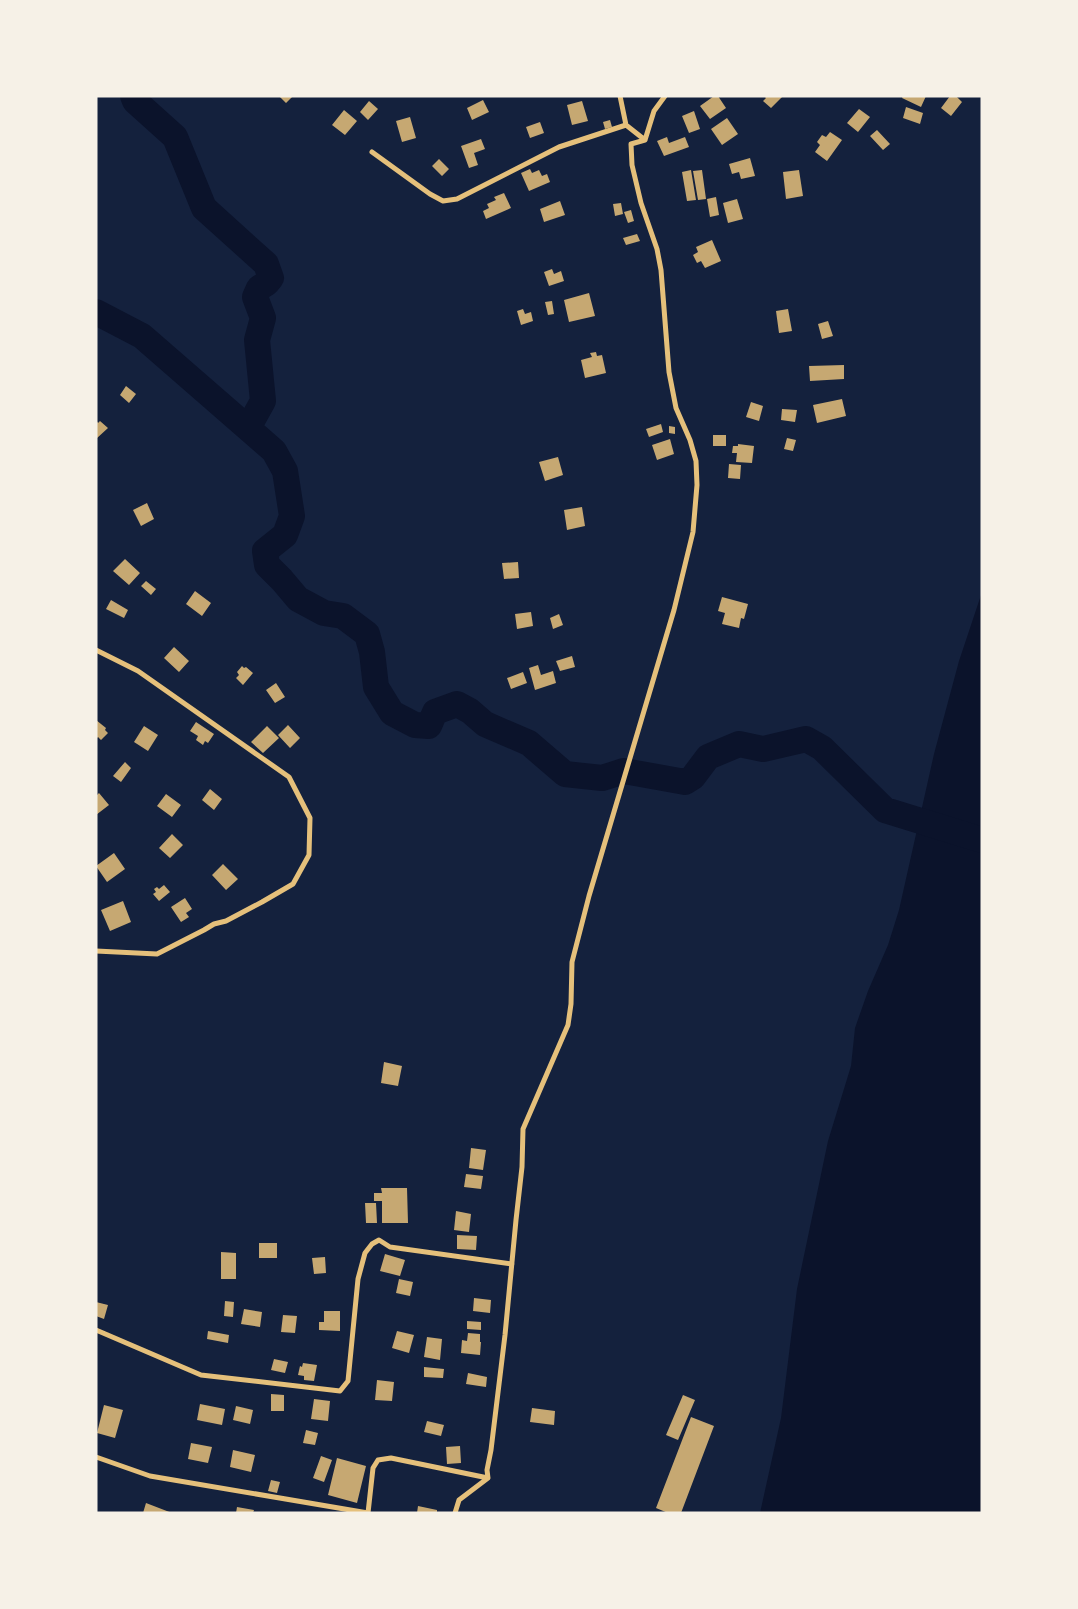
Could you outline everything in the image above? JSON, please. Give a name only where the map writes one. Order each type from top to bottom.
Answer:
[{"type":"street","points":[[620,96],[626,125],[645,140]]},
{"type":"street","points":[[645,140],[654,110],[665,96]]},
{"type":"street","points":[[372,152],[430,194],[440,200],[448,201],[457,199],[559,147],[626,125]]},
{"type":"street","points":[[488,1478],[486,1470],[492,1440],[512,1264],[522,1167],[523,1130],[568,1025],[571,1004],[572,962],[588,896],[674,610],[693,532],[697,485],[696,461],[690,440],[676,408],[669,372],[661,270],[657,249],[641,203],[632,165],[631,144],[645,140]]},
{"type":"street","points":[[96,650],[138,671],[289,777],[310,818],[309,855],[293,884],[262,902],[214,924],[157,954],[96,951]]},
{"type":"street","points":[[96,1330],[201,1375],[340,1391],[348,1381],[358,1279],[365,1253],[372,1244],[379,1240],[390,1247],[512,1264]]},
{"type":"street","points":[[96,1457],[150,1476],[368,1513],[373,1468],[378,1460],[391,1458],[488,1478]]},
{"type":"street","points":[[455,1513],[459,1500],[488,1478]]},
{"type":"water","points":[[982,592],[982,1513],[760,1513],[781,1418],[797,1289],[828,1141],[851,1066],[855,1028],[868,991],[888,945],[899,910],[934,754],[959,661]]},
{"type":"building","points":[[279,96],[293,96],[286,103]]},
{"type":"building","points":[[714,96],[718,96],[726,108],[710,119],[700,106]]},
{"type":"building","points":[[764,96],[783,96],[771,108],[763,101],[766,98]]},
{"type":"building","points":[[903,96],[926,96],[921,107],[902,98]]},
{"type":"building","points":[[950,96],[956,96],[962,102],[951,116],[941,108]]},
{"type":"building","points":[[483,100],[489,112],[472,120],[467,108]]},
{"type":"building","points":[[369,101],[378,109],[368,120],[360,112]]},
{"type":"building","points":[[582,101],[588,121],[572,125],[567,105]]},
{"type":"building","points":[[906,107],[923,113],[920,124],[903,118]]},
{"type":"building","points":[[859,109],[870,117],[858,132],[847,123]]},
{"type":"building","points":[[344,110],[357,121],[345,135],[332,125]]},
{"type":"building","points":[[694,111],[700,129],[689,133],[682,116]]},
{"type":"building","points":[[410,117],[416,138],[402,142],[396,121]]},
{"type":"building","points":[[727,118],[738,134],[722,145],[711,129]]},
{"type":"building","points":[[610,120],[612,127],[605,129],[603,122]]},
{"type":"building","points":[[540,122],[544,133],[530,138],[526,127]]},
{"type":"building","points":[[877,130],[890,144],[883,150],[870,136]]},
{"type":"building","points":[[830,132],[842,140],[827,161],[815,152],[820,145],[817,142],[822,135],[826,137]]},
{"type":"building","points":[[667,137],[669,143],[685,137],[689,147],[664,156],[657,141]]},
{"type":"building","points":[[481,139],[485,149],[474,153],[478,165],[469,168],[461,146]]},
{"type":"building","points":[[750,158],[755,176],[741,179],[739,172],[732,174],[729,164]]},
{"type":"building","points":[[439,159],[449,169],[442,176],[432,166]]},
{"type":"building","points":[[530,169],[532,173],[539,170],[542,176],[547,174],[550,182],[529,191],[521,173]]},
{"type":"building","points":[[691,170],[696,200],[687,201],[682,172]]},
{"type":"building","points":[[702,170],[706,199],[698,200],[693,171]]},
{"type":"building","points":[[799,170],[803,196],[786,199],[783,172]]},
{"type":"building","points":[[504,193],[511,208],[486,219],[483,211],[489,208],[487,204],[496,200],[494,197]]},
{"type":"building","points":[[716,197],[719,215],[710,217],[707,199]]},
{"type":"building","points":[[737,199],[743,219],[728,223],[723,203]]},
{"type":"building","points":[[560,201],[565,215],[544,222],[540,209]]},
{"type":"building","points":[[621,203],[623,214],[615,216],[613,204]]},
{"type":"building","points":[[631,210],[634,221],[628,223],[624,212]]},
{"type":"building","points":[[637,234],[640,241],[626,245],[623,238]]},
{"type":"building","points":[[712,240],[721,261],[705,268],[701,261],[697,263],[693,255],[698,252],[696,247]]},
{"type":"building","points":[[552,269],[554,274],[561,271],[564,281],[549,286],[544,272]]},
{"type":"building","points":[[589,293],[595,316],[569,322],[564,300]]},
{"type":"building","points":[[552,301],[554,314],[548,315],[545,302]]},
{"type":"building","points":[[523,309],[525,314],[531,312],[533,321],[521,325],[517,311]]},
{"type":"building","points":[[788,309],[792,331],[779,333],[776,311]]},
{"type":"building","points":[[828,321],[833,336],[822,339],[818,324]]},
{"type":"building","points":[[596,352],[597,356],[602,355],[606,373],[585,378],[581,360],[592,357],[590,353]]},
{"type":"building","points":[[844,365],[844,379],[810,381],[809,366]]},
{"type":"building","points":[[126,386],[136,394],[129,403],[120,395]]},
{"type":"building","points":[[842,399],[846,416],[817,423],[813,405]]},
{"type":"building","points":[[751,402],[763,406],[759,421],[746,417]]},
{"type":"building","points":[[782,409],[797,410],[795,422],[781,420]]},
{"type":"building","points":[[96,420],[108,428],[96,439]]},
{"type":"building","points":[[661,424],[663,432],[649,437],[646,429]]},
{"type":"building","points":[[669,426],[675,427],[675,434],[669,433]]},
{"type":"building","points":[[713,435],[726,435],[726,446],[713,446]]},
{"type":"building","points":[[787,438],[796,440],[793,451],[784,449]]},
{"type":"building","points":[[670,439],[674,454],[657,460],[652,445]]},
{"type":"building","points":[[738,444],[754,446],[752,463],[736,462],[737,453],[732,453],[733,446],[738,446]]},
{"type":"building","points":[[558,457],[563,475],[545,481],[539,462]]},
{"type":"building","points":[[729,464],[741,465],[740,479],[728,478]]},
{"type":"building","points":[[147,503],[154,519],[141,526],[133,510]]},
{"type":"building","points":[[582,507],[585,526],[567,530],[564,510]]},
{"type":"building","points":[[125,559],[140,573],[129,585],[113,571]]},
{"type":"building","points":[[518,562],[519,578],[504,579],[502,563]]},
{"type":"building","points":[[146,581],[156,589],[151,595],[141,586]]},
{"type":"building","points":[[195,591],[211,603],[202,616],[186,604]]},
{"type":"building","points":[[722,597],[748,604],[744,619],[741,618],[739,628],[722,624],[725,613],[718,611]]},
{"type":"building","points":[[111,600],[128,610],[124,618],[106,609]]},
{"type":"building","points":[[531,612],[533,626],[517,629],[515,614]]},
{"type":"building","points":[[559,614],[563,625],[553,629],[550,618]]},
{"type":"building","points":[[174,647],[189,661],[179,672],[164,658]]},
{"type":"building","points":[[572,656],[575,667],[560,671],[556,661]]},
{"type":"building","points":[[538,665],[541,675],[553,671],[556,683],[535,690],[529,668]]},
{"type":"building","points":[[242,666],[253,673],[243,685],[236,678],[239,675],[237,672]]},
{"type":"building","points":[[523,672],[527,683],[511,689],[507,678]]},
{"type":"building","points":[[276,683],[285,697],[275,703],[266,690]]},
{"type":"building","points":[[96,720],[106,728],[105,730],[108,733],[101,740],[98,737],[96,739]]},
{"type":"building","points":[[196,722],[214,734],[208,743],[205,741],[203,745],[196,740],[198,736],[190,731]]},
{"type":"building","points":[[288,725],[300,738],[290,748],[278,735]]},
{"type":"building","points":[[144,726],[158,735],[148,751],[134,742]]},
{"type":"building","points":[[267,726],[279,738],[263,753],[251,742]]},
{"type":"building","points":[[125,762],[131,768],[121,782],[113,776]]},
{"type":"building","points":[[210,789],[222,799],[214,810],[202,800]]},
{"type":"building","points":[[99,793],[109,805],[96,815],[96,796]]},
{"type":"building","points":[[166,794],[181,805],[172,817],[157,806]]},
{"type":"building","points":[[172,834],[183,845],[170,858],[159,848]]},
{"type":"building","points":[[114,853],[125,869],[107,882],[96,866]]},
{"type":"building","points":[[223,864],[238,879],[226,890],[212,875]]},
{"type":"building","points":[[164,885],[170,892],[159,901],[153,894],[156,892],[154,889],[157,887],[159,889]]},
{"type":"building","points":[[185,898],[192,909],[186,913],[189,917],[181,922],[171,907]]},
{"type":"building","points":[[123,901],[131,922],[110,931],[101,910]]},
{"type":"building","points":[[384,1062],[402,1066],[398,1086],[381,1083]]},
{"type":"building","points":[[471,1148],[486,1150],[483,1170],[469,1168]]},
{"type":"building","points":[[466,1174],[483,1176],[481,1189],[464,1187]]},
{"type":"building","points":[[381,1188],[407,1188],[408,1223],[382,1223],[382,1201],[374,1201],[374,1193],[382,1193]]},
{"type":"building","points":[[365,1203],[376,1203],[377,1223],[366,1223]]},
{"type":"building","points":[[456,1211],[471,1214],[469,1232],[454,1230]]},
{"type":"building","points":[[457,1235],[477,1236],[476,1250],[457,1249]]},
{"type":"building","points":[[259,1243],[277,1243],[277,1258],[259,1258]]},
{"type":"building","points":[[221,1252],[236,1253],[236,1279],[221,1279]]},
{"type":"building","points":[[385,1254],[405,1260],[400,1276],[380,1271]]},
{"type":"building","points":[[325,1257],[326,1273],[314,1274],[312,1258]]},
{"type":"building","points":[[399,1279],[413,1282],[410,1296],[396,1293]]},
{"type":"building","points":[[474,1298],[491,1300],[490,1313],[473,1311]]},
{"type":"building","points":[[225,1301],[234,1302],[233,1317],[224,1316]]},
{"type":"building","points":[[96,1302],[108,1305],[104,1319],[96,1316]]},
{"type":"building","points":[[244,1309],[262,1312],[260,1327],[241,1324]]},
{"type":"building","points":[[324,1311],[340,1311],[340,1331],[319,1330],[319,1322],[324,1322]]},
{"type":"building","points":[[283,1315],[297,1316],[295,1333],[281,1332]]},
{"type":"building","points":[[467,1321],[481,1322],[481,1330],[467,1329]]},
{"type":"building","points":[[208,1331],[229,1335],[228,1343],[207,1339]]},
{"type":"building","points":[[397,1331],[414,1335],[409,1353],[392,1348]]},
{"type":"building","points":[[468,1333],[480,1334],[480,1355],[461,1353],[462,1340],[467,1341]]},
{"type":"building","points":[[427,1337],[442,1339],[440,1360],[424,1357]]},
{"type":"building","points":[[274,1359],[288,1362],[285,1373],[271,1370]]},
{"type":"building","points":[[303,1363],[317,1365],[314,1381],[304,1380],[304,1376],[298,1375],[300,1366],[302,1367]]},
{"type":"building","points":[[424,1367],[444,1369],[443,1378],[424,1377]]},
{"type":"building","points":[[468,1373],[487,1377],[486,1387],[466,1384]]},
{"type":"building","points":[[377,1380],[394,1382],[392,1401],[375,1400]]},
{"type":"building","points":[[271,1394],[284,1395],[284,1411],[271,1411]]},
{"type":"building","points":[[683,1395],[695,1400],[678,1440],[666,1435]]},
{"type":"building","points":[[314,1399],[330,1401],[328,1421],[311,1419]]},
{"type":"building","points":[[200,1404],[225,1409],[222,1425],[197,1420]]},
{"type":"building","points":[[104,1405],[123,1410],[115,1438],[97,1433]]},
{"type":"building","points":[[236,1406],[253,1410],[250,1424],[233,1420]]},
{"type":"building","points":[[532,1408],[555,1411],[554,1425],[530,1422]]},
{"type":"building","points":[[691,1417],[714,1426],[681,1513],[668,1513],[656,1508]]},
{"type":"building","points":[[427,1421],[444,1425],[441,1436],[424,1432]]},
{"type":"building","points":[[306,1430],[318,1433],[315,1445],[303,1443]]},
{"type":"building","points":[[191,1443],[212,1447],[208,1463],[188,1459]]},
{"type":"building","points":[[460,1446],[461,1463],[447,1464],[446,1447]]},
{"type":"building","points":[[233,1450],[255,1455],[251,1472],[230,1467]]},
{"type":"building","points":[[321,1456],[332,1460],[324,1482],[313,1478]]},
{"type":"building","points":[[337,1458],[366,1466],[357,1503],[328,1495]]},
{"type":"building","points":[[271,1480],[280,1482],[277,1493],[268,1491]]},
{"type":"building","points":[[146,1503],[172,1513],[143,1513]]},
{"type":"building","points":[[418,1506],[437,1510],[437,1513],[417,1513]]},
{"type":"building","points":[[237,1507],[254,1510],[253,1513],[236,1513]]},
{"type":"waterway","points":[[133,96],[135,101],[175,137],[204,208],[266,264],[271,278],[259,288],[255,297],[263,318],[257,340],[263,401],[248,428]]},
{"type":"waterway","points":[[96,312],[142,336],[274,451],[285,471],[292,516],[285,535],[265,551],[267,565],[298,599],[324,613],[343,616],[367,634],[372,652],[376,687],[392,713],[415,725],[429,726],[435,712],[457,704],[470,711],[485,724],[529,743],[565,774],[602,778],[624,771],[685,782],[693,777],[708,757],[739,744],[763,749],[806,739],[822,748],[885,810],[982,840]]}]
